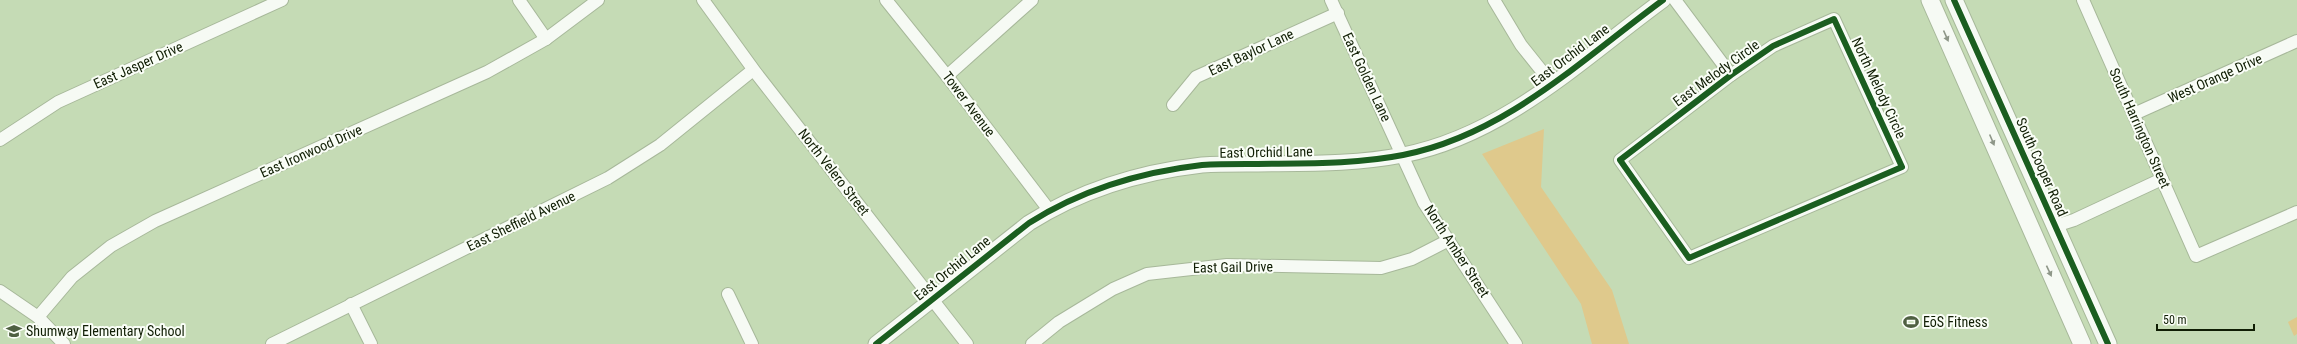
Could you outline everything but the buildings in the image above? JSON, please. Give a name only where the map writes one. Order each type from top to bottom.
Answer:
[{"type":"main road","points":[[1930,0],[2082,344]]},
{"type":"main road","name":"South Cooper Road","points":[[1954,0],[2108,344]]},
{"type":"main road","points":[[2033,235],[2055,226]]},
{"type":"street","name":"East Jasper Drive","points":[[0,140],[58,102],[282,0]]},
{"type":"street","points":[[519,0],[546,39]]},
{"type":"street","name":"East Ironwood Drive","points":[[38,318],[72,277],[111,246],[149,225],[487,72],[546,39],[598,0]]},
{"type":"street","name":"North Velero Street","points":[[703,0],[754,70],[860,204],[967,344]]},
{"type":"street","name":"Tower Avenue","points":[[886,0],[947,76],[1049,210]]},
{"type":"street","points":[[947,76],[1032,0]]},
{"type":"street","name":"East Golden Lane","points":[[1331,0],[1403,155]]},
{"type":"street","points":[[1494,0],[1522,45],[1553,85]]},
{"type":"street","name":"East Orchid Lane","points":[[876,344],[1029,223],[1049,210],[1101,188],[1149,174],[1203,165],[1350,162],[1403,155],[1450,143],[1498,121],[1553,85],[1662,0]]},
{"type":"street","points":[[1675,0],[1730,75]]},
{"type":"street","name":"South Harrington Street","points":[[2083,0],[2196,256],[2297,212]]},
{"type":"street","name":"East Baylor Lane","points":[[1173,105],[1196,77],[1338,13]]},
{"type":"street","name":"East Melody Circle","points":[[1689,258],[1620,160],[1730,75],[1773,46],[1834,19]]},
{"type":"street","name":"North Melody Circle","points":[[1689,258],[1902,167],[1834,19]]},
{"type":"street","name":"West Orange Drive","points":[[2134,114],[2297,41]]},
{"type":"street","name":"East Sheffield Avenue","points":[[272,344],[608,178],[660,145],[754,70]]},
{"type":"street","name":"North Amber Street","points":[[1403,155],[1424,203],[1450,240],[1516,344]]},
{"type":"street","points":[[2055,226],[2079,217],[2162,179]]},
{"type":"street","name":"East Gail Drive","points":[[1032,344],[1059,322],[1113,289],[1147,274],[1227,265],[1381,268],[1412,259],[1450,240]]},
{"type":"street","points":[[0,291],[38,318],[64,344]]},
{"type":"street","points":[[728,294],[752,344]]},
{"type":"street","points":[[351,304],[371,344]]},
{"type":"shaded area","points":[[1544,129],[1541,187],[1612,290],[1629,344],[1592,344],[1581,304],[1482,154]]},
{"type":"shaded area","points":[[2297,317],[2297,334],[2294,336],[2288,322]]},
{"type":"cycle path","points":[[876,344],[1029,223],[1069,201],[1112,184],[1157,172],[1179,168],[1213,164],[1345,162],[1403,155],[1440,145],[1475,131],[1508,113],[1572,70],[1663,0]]},
{"type":"cycle path","points":[[1954,0],[2108,344]]},
{"type":"cycle path","points":[[1834,19],[1902,167],[1689,258],[1620,160],[1731,75],[1773,46],[1834,19]]},
{"type":"place","name":"EōS Fitness","points":[[1911,322]]},
{"type":"place","name":"Shumway Elementary School","points":[[14,331]]}]
